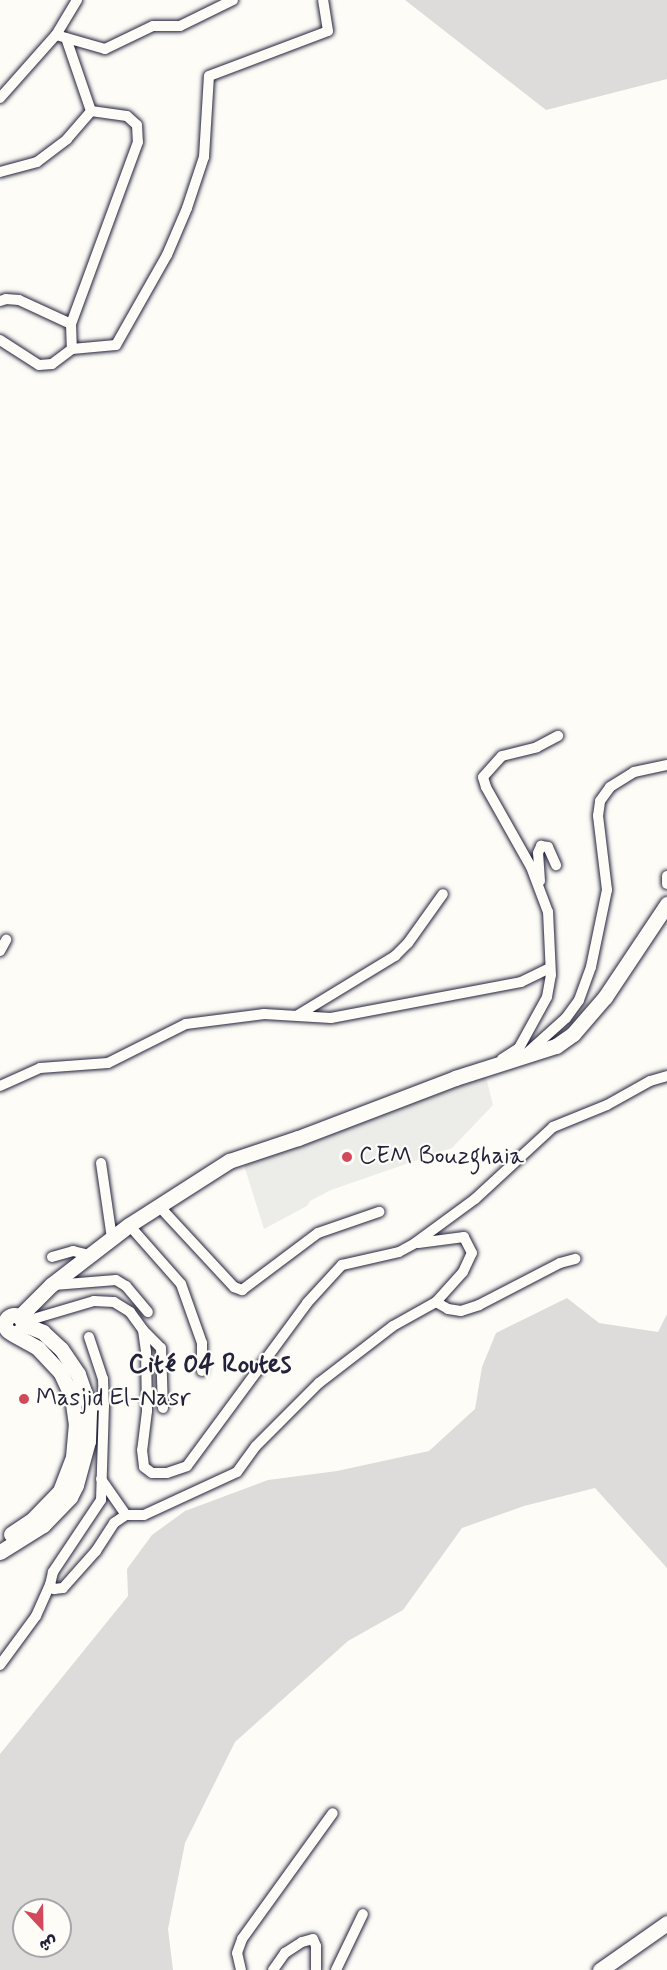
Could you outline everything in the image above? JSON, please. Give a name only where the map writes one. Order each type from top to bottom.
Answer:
[{"type":"street","points":[[0,98],[61,36],[77,0]]},
{"type":"street","points":[[61,36],[105,49],[153,26],[180,26],[233,0]]},
{"type":"street","points":[[0,340],[39,365],[52,364],[72,349],[116,345],[167,255],[204,157],[209,76],[328,31],[323,0]]},
{"type":"street","points":[[61,36],[91,111]]},
{"type":"street","points":[[0,172],[37,162],[67,139],[91,111]]},
{"type":"street","points":[[72,349],[72,324],[138,142],[136,125],[127,116],[91,111]]},
{"type":"street","points":[[0,301],[19,300],[72,324]]},
{"type":"street","points":[[487,1069],[519,1048],[547,997],[550,968],[548,912],[531,867],[486,787],[483,777],[502,756],[537,747],[558,736]]},
{"type":"street","points":[[520,1059],[566,1018],[579,1000],[591,967],[607,890],[598,816],[600,801],[610,787],[634,772],[667,765]]},
{"type":"street","points":[[540,890],[538,853],[541,846],[548,846],[556,865]]},
{"type":"street","points":[[667,876],[667,885]]},
{"type":"street","points":[[298,1015],[395,956],[408,943],[443,894]]},
{"type":"street","points":[[14,1326],[51,1285],[74,1266],[158,1205],[229,1161],[556,1046],[573,1034],[605,998],[667,904]]},
{"type":"street","points":[[0,951],[6,940]]},
{"type":"street","points":[[0,1086],[40,1068],[108,1063],[186,1024],[264,1014],[331,1018],[521,982],[550,968]]},
{"type":"street","points":[[142,1330],[147,1411],[142,1450],[144,1467],[152,1473],[167,1473],[188,1466],[307,1303],[342,1265],[399,1252],[415,1243],[475,1199],[553,1127],[607,1105],[651,1081],[667,1076]]},
{"type":"street","points":[[101,1163],[112,1238]]},
{"type":"street","points":[[158,1205],[234,1287],[242,1290],[318,1233],[379,1212]]},
{"type":"street","points":[[129,1225],[181,1284],[202,1343],[202,1371]]},
{"type":"street","points":[[50,1585],[54,1589],[63,1588],[96,1551],[114,1523],[126,1515],[144,1515],[237,1472],[256,1446],[319,1383],[393,1326],[436,1302],[463,1272],[472,1253],[464,1237],[415,1243]]},
{"type":"street","points":[[52,1257],[73,1251],[89,1255]]},
{"type":"street","points":[[436,1302],[448,1309],[461,1311],[479,1305],[560,1263],[574,1259]]},
{"type":"street","points":[[74,1266],[86,1281]]},
{"type":"street","points":[[51,1285],[116,1280],[126,1286],[148,1312]]},
{"type":"street","points":[[14,1326],[94,1301],[104,1300],[123,1306],[142,1330],[161,1348],[163,1408]]},
{"type":"street","points":[[0,1665],[36,1616],[50,1585],[53,1572],[101,1500],[97,1405],[61,1349],[43,1332],[14,1326]]},
{"type":"street","points":[[0,1541],[33,1519],[60,1491],[73,1457],[76,1425],[72,1397],[61,1373],[14,1326]]},
{"type":"street","points":[[0,1552],[43,1525],[70,1497],[80,1474],[103,1379],[89,1337]]},
{"type":"street","points":[[101,1479],[126,1515]]},
{"type":"street","points":[[241,1970],[237,1953],[242,1939],[333,1813]]},
{"type":"street","points":[[336,1970],[363,1914]]},
{"type":"street","points":[[600,1970],[667,1923]]},
{"type":"street","points":[[273,1970],[285,1953],[302,1942],[313,1939],[316,1946],[316,1970]]},
{"type":"shaded area","points":[[405,0],[667,0],[667,79],[546,110]]},
{"type":"shaded area","name":"CEM Bouzghaia","points":[[486,1077],[493,1105],[452,1148],[331,1190],[264,1229],[244,1165],[369,1116]]},
{"type":"shaded area","points":[[567,1298],[599,1323],[658,1332],[667,1314],[667,1568],[595,1488],[524,1506],[462,1528],[403,1610],[348,1641],[235,1742],[185,1843],[168,1929],[173,1970],[0,1970],[0,1754],[128,1596],[127,1569],[152,1535],[185,1511],[268,1480],[337,1471],[429,1451],[475,1409],[482,1367],[496,1333]]},
{"type":"place","name":"CEM Bouzghaia","points":[[347,1157]]},
{"type":"place","name":"Masjid El-Nasr","points":[[24,1399]]},
{"type":"district","name":"Cité 04 Routes","points":[[210,1365]]}]
